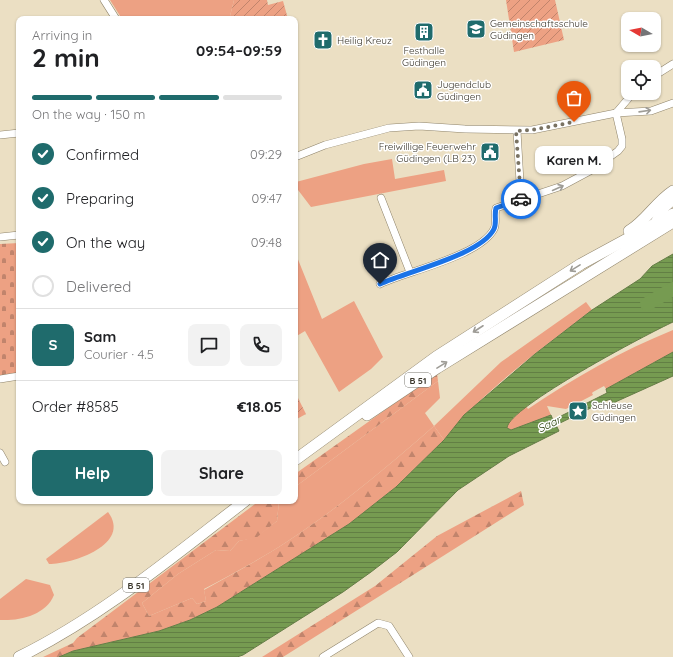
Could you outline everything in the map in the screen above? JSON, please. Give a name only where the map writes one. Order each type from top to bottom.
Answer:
[{"type":"main road","points":[[608,248],[618,238],[640,224],[661,199],[673,191]]},
{"type":"main road","points":[[632,246],[653,229],[664,208],[673,199]]},
{"type":"main road","name":"B 51","points":[[298,458],[436,357],[608,248],[673,214]]},
{"type":"main road","name":"B 51","points":[[298,464],[437,368],[673,222]]},
{"type":"main road","name":"B 51","points":[[19,657],[60,636],[102,609],[241,504]]},
{"type":"street","points":[[104,0],[114,16]]},
{"type":"street","points":[[661,72],[673,64]]},
{"type":"street","points":[[616,112],[627,100]]},
{"type":"street","points":[[298,156],[378,130],[400,127],[431,126],[516,131],[549,128],[616,112],[651,111],[673,103]]},
{"type":"street","points":[[380,284],[466,253],[494,230],[496,224],[494,215],[496,208],[562,186],[590,171],[618,152],[622,146],[622,139],[616,112]]},
{"type":"street","points":[[516,131],[521,199]]},
{"type":"street","points":[[0,135],[16,133]]},
{"type":"street","points":[[381,198],[410,272]]},
{"type":"street","points":[[0,237],[16,235]]},
{"type":"street","points":[[0,379],[16,376]]},
{"type":"street","points":[[0,453],[5,462]]},
{"type":"street","points":[[323,657],[378,623],[384,623],[390,626],[409,657]]},
{"type":"green space","points":[[110,0],[234,0],[230,16],[120,16]]},
{"type":"green space","points":[[234,0],[267,0],[268,5],[283,1],[287,16],[230,16]]},
{"type":"green space","points":[[506,0],[555,0],[564,40],[514,52]]},
{"type":"green space","points":[[392,159],[395,179],[444,170],[446,181],[311,207],[298,190],[298,181],[364,164]]},
{"type":"green space","points":[[16,243],[16,374],[0,376],[0,244]]},
{"type":"green space","points":[[298,259],[322,319],[354,301],[383,357],[371,369],[339,392],[305,331],[298,335]]},
{"type":"green space","points":[[586,302],[592,310],[533,355],[495,387],[460,421],[444,440],[434,426],[501,362]]},
{"type":"green space","points":[[673,330],[673,352],[606,389],[604,386],[593,392],[593,395],[566,409],[547,406],[551,415],[511,430],[507,428],[508,423],[526,406],[528,409],[598,366]]},
{"type":"green space","points":[[437,373],[438,381],[298,485],[298,472]]},
{"type":"green space","points":[[438,381],[440,398],[425,413],[434,426],[363,486],[307,528],[267,554],[204,589],[206,601],[197,604],[192,598],[149,616],[142,603],[178,574],[216,550],[230,551],[239,541],[256,537],[277,521],[279,504],[298,504],[298,485]]},
{"type":"green space","points":[[298,398],[306,414],[298,418]]},
{"type":"green space","points":[[434,426],[444,440],[396,487],[349,524],[217,607],[190,620],[159,631],[73,651],[59,657],[43,657],[73,643],[77,638],[255,504],[279,504],[277,521],[256,538],[239,541],[230,551],[216,550],[178,574],[142,603],[149,616],[192,598],[197,604],[206,601],[204,590],[267,554],[307,528],[363,486]]},
{"type":"green space","points":[[521,491],[524,505],[283,657],[262,657],[375,586],[437,536]]},
{"type":"green space","points":[[108,512],[113,523],[112,534],[106,543],[85,556],[49,564],[46,559]]},
{"type":"green space","points":[[26,579],[50,585],[54,595],[50,602],[39,612],[24,618],[0,620],[0,599]]},
{"type":"water","points":[[673,254],[673,322],[581,371],[554,388],[530,404],[513,418],[507,428],[511,430],[551,415],[553,420],[607,393],[606,389],[673,352],[673,376],[613,403],[611,399],[605,401],[556,425],[559,431],[509,456],[458,490],[397,552],[371,572],[343,592],[243,655],[237,657],[59,657],[73,651],[159,631],[190,620],[217,607],[349,524],[396,487],[444,440],[464,415],[535,354],[592,310],[640,279],[652,266]]},
{"type":"waterway","name":"Saar","points":[[647,304],[673,289]]},
{"type":"way so far","points":[[521,199],[516,131],[549,128],[574,122]]},
{"type":"place","name":"Gemeinschaftsschule Güdingen","points":[[476,29]]},
{"type":"place","name":"Festhalle Güdingen","points":[[424,32]]},
{"type":"place","name":"Heilig Kreuz","points":[[323,40]]},
{"type":"place","name":"Jugendclub Güdingen","points":[[423,90]]},
{"type":"place","name":"Karen M.","points":[[574,122]]},
{"type":"place","name":"Freiwillige Feuerwehr Güdingen (LB 23)","points":[[490,152]]},
{"type":"place","name":"Schleuse Güdingen","points":[[578,411]]},
{"type":"route","points":[[380,284],[396,276],[466,253],[494,230],[496,224],[494,215],[496,208],[500,205],[521,199]]}]
